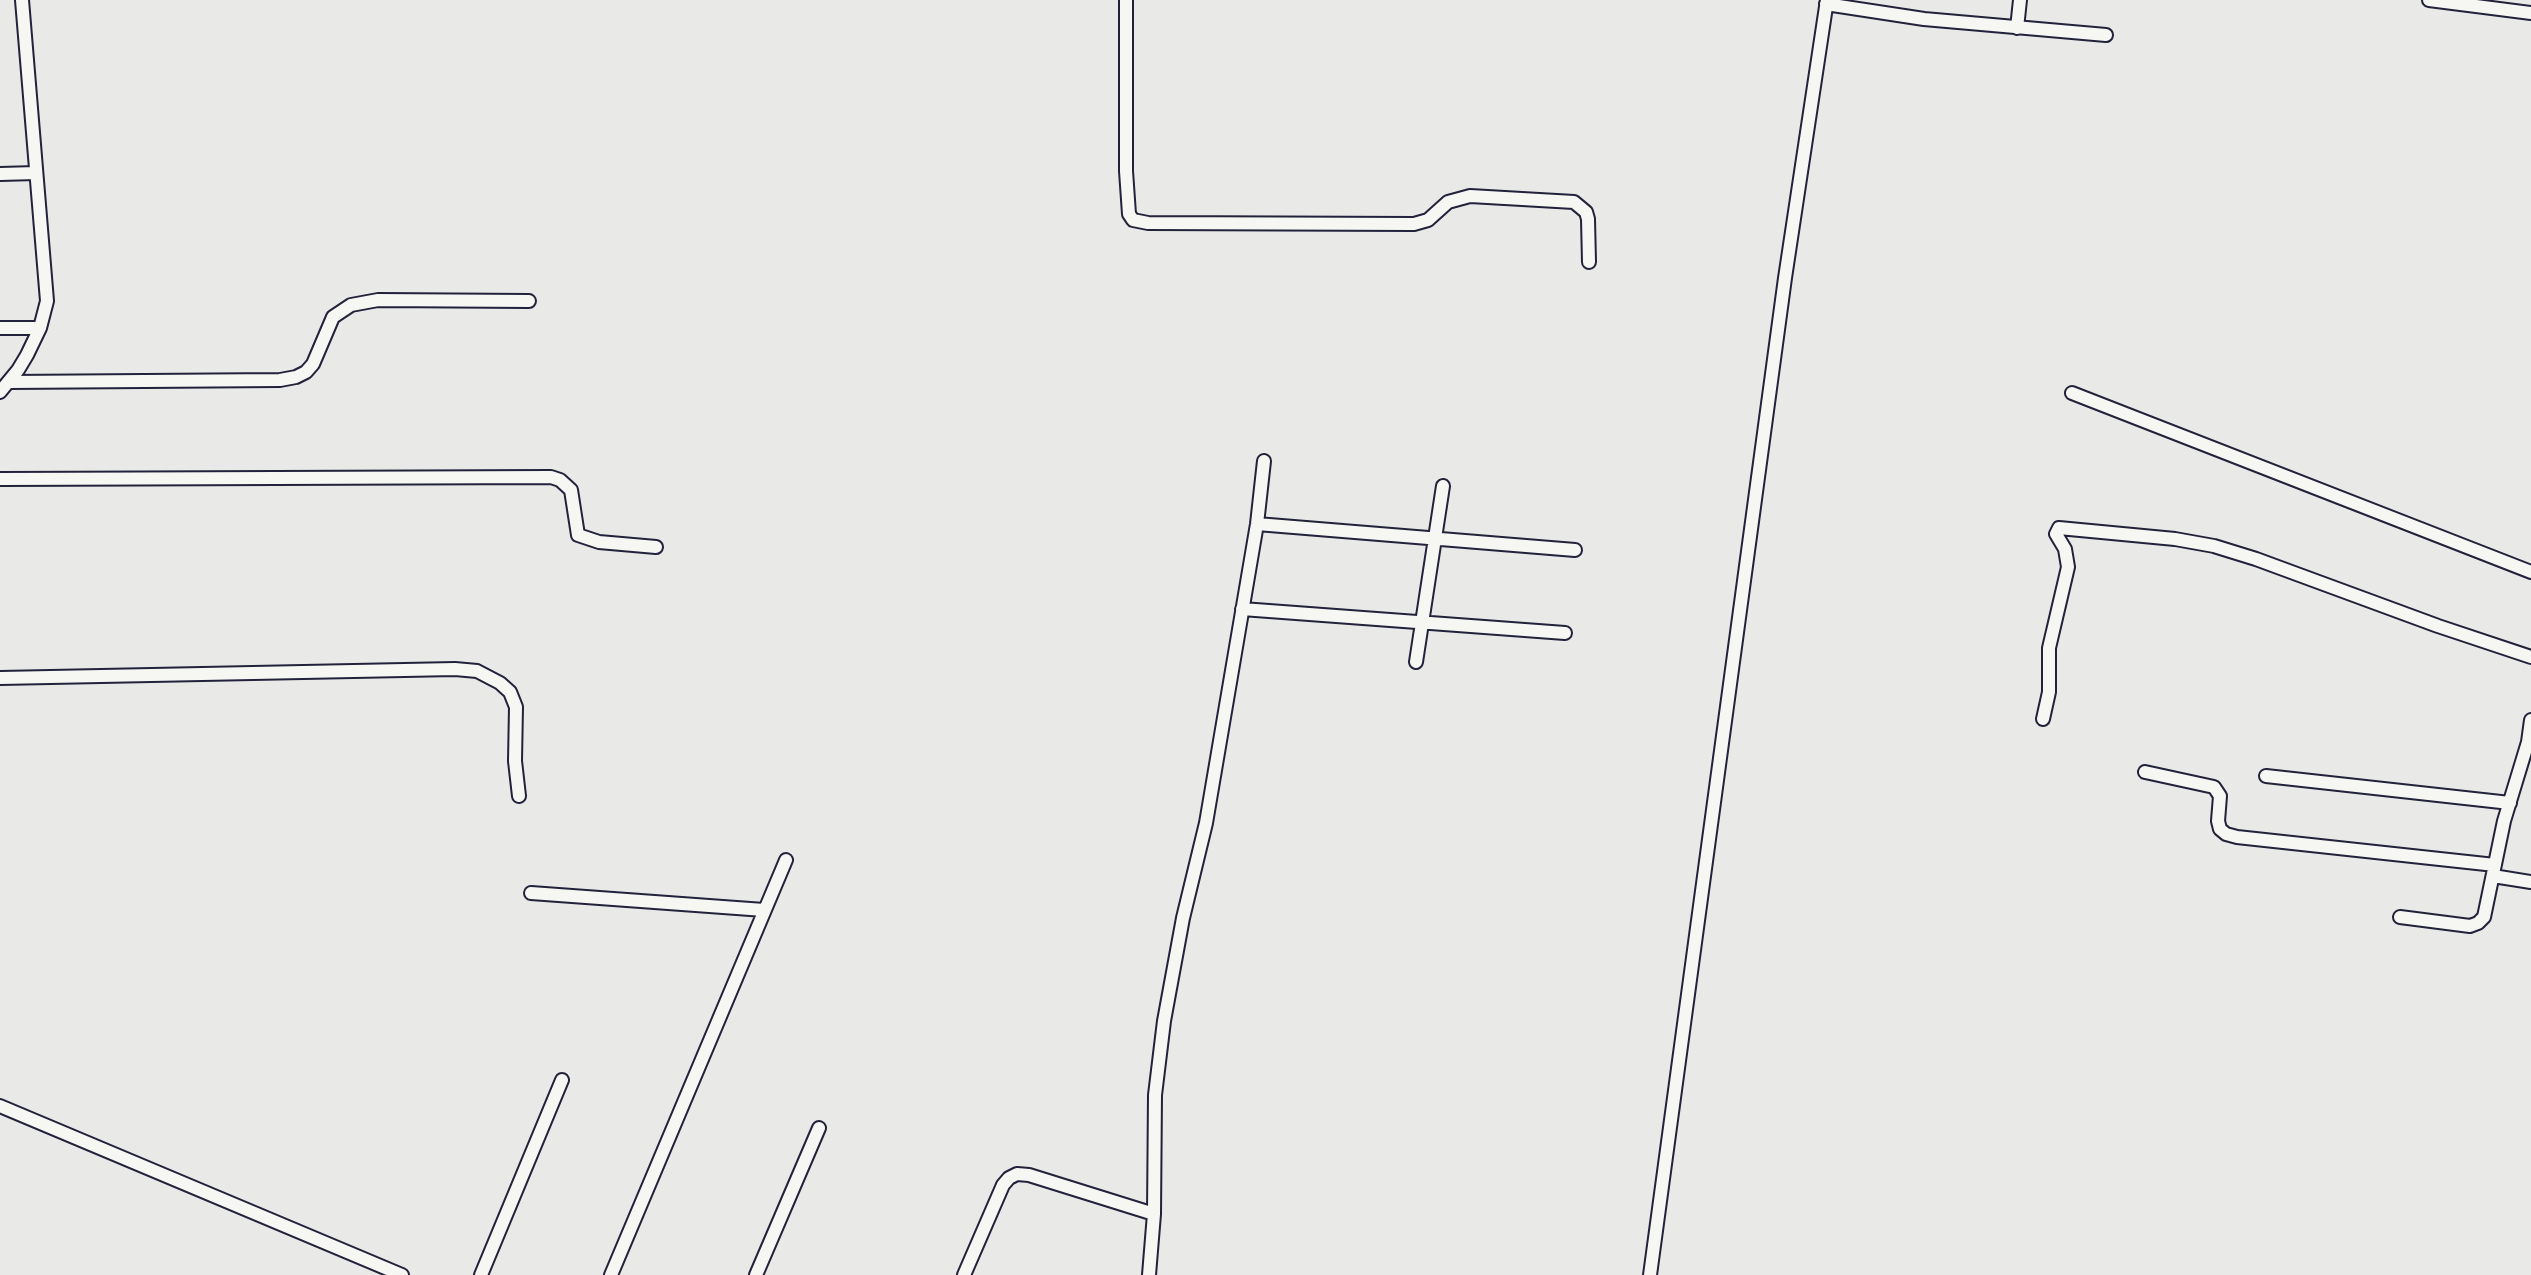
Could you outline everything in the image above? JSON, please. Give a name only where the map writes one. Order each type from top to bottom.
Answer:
[{"type":"street","points":[[0,392],[18,370],[40,328],[47,301],[22,0]]},
{"type":"street","points":[[1126,0],[1126,171],[1130,214],[1134,220],[1148,223],[1414,224],[1428,220],[1448,202],[1470,196],[1574,202],[1586,212],[1588,219],[1589,262]]},
{"type":"street","points":[[2017,28],[2020,0]]},
{"type":"street","points":[[2429,0],[2531,13]]},
{"type":"street","points":[[1650,1275],[1785,278],[1827,2],[1924,19],[2106,35]]},
{"type":"street","points":[[0,174],[36,173]]},
{"type":"street","points":[[9,382],[280,380],[296,377],[306,372],[313,364],[333,317],[351,306],[378,300],[529,301]]},
{"type":"street","points":[[0,328],[40,328]]},
{"type":"street","points":[[2072,393],[2531,572]]},
{"type":"street","points":[[1149,1275],[1154,1214],[1155,1095],[1164,1020],[1183,918],[1206,823],[1257,524],[1264,461]]},
{"type":"street","points":[[0,479],[551,477],[560,480],[571,490],[578,535],[599,543],[656,547]]},
{"type":"street","points":[[1416,662],[1443,486]]},
{"type":"street","points":[[1257,524],[1575,550]]},
{"type":"street","points":[[2043,719],[2049,692],[2049,648],[2068,567],[2065,549],[2056,534],[2059,528],[2165,537],[2214,546],[2531,657]]},
{"type":"street","points":[[1242,609],[1565,633]]},
{"type":"street","points":[[0,678],[443,669],[477,672],[500,683],[510,692],[516,707],[515,761],[519,796]]},
{"type":"street","points":[[2400,917],[2470,926],[2484,916],[2510,803],[2527,765],[2531,720]]},
{"type":"street","points":[[2145,772],[2214,787],[2220,796],[2218,821],[2220,830],[2226,834],[2494,870],[2531,882]]},
{"type":"street","points":[[2265,776],[2510,803]]},
{"type":"street","points":[[610,1275],[786,860]]},
{"type":"street","points":[[531,893],[764,910]]},
{"type":"street","points":[[481,1275],[562,1080]]},
{"type":"street","points":[[0,1106],[402,1275]]},
{"type":"street","points":[[756,1275],[819,1128]]},
{"type":"street","points":[[964,1275],[1003,1185],[1017,1174],[1029,1175],[1154,1214]]}]
